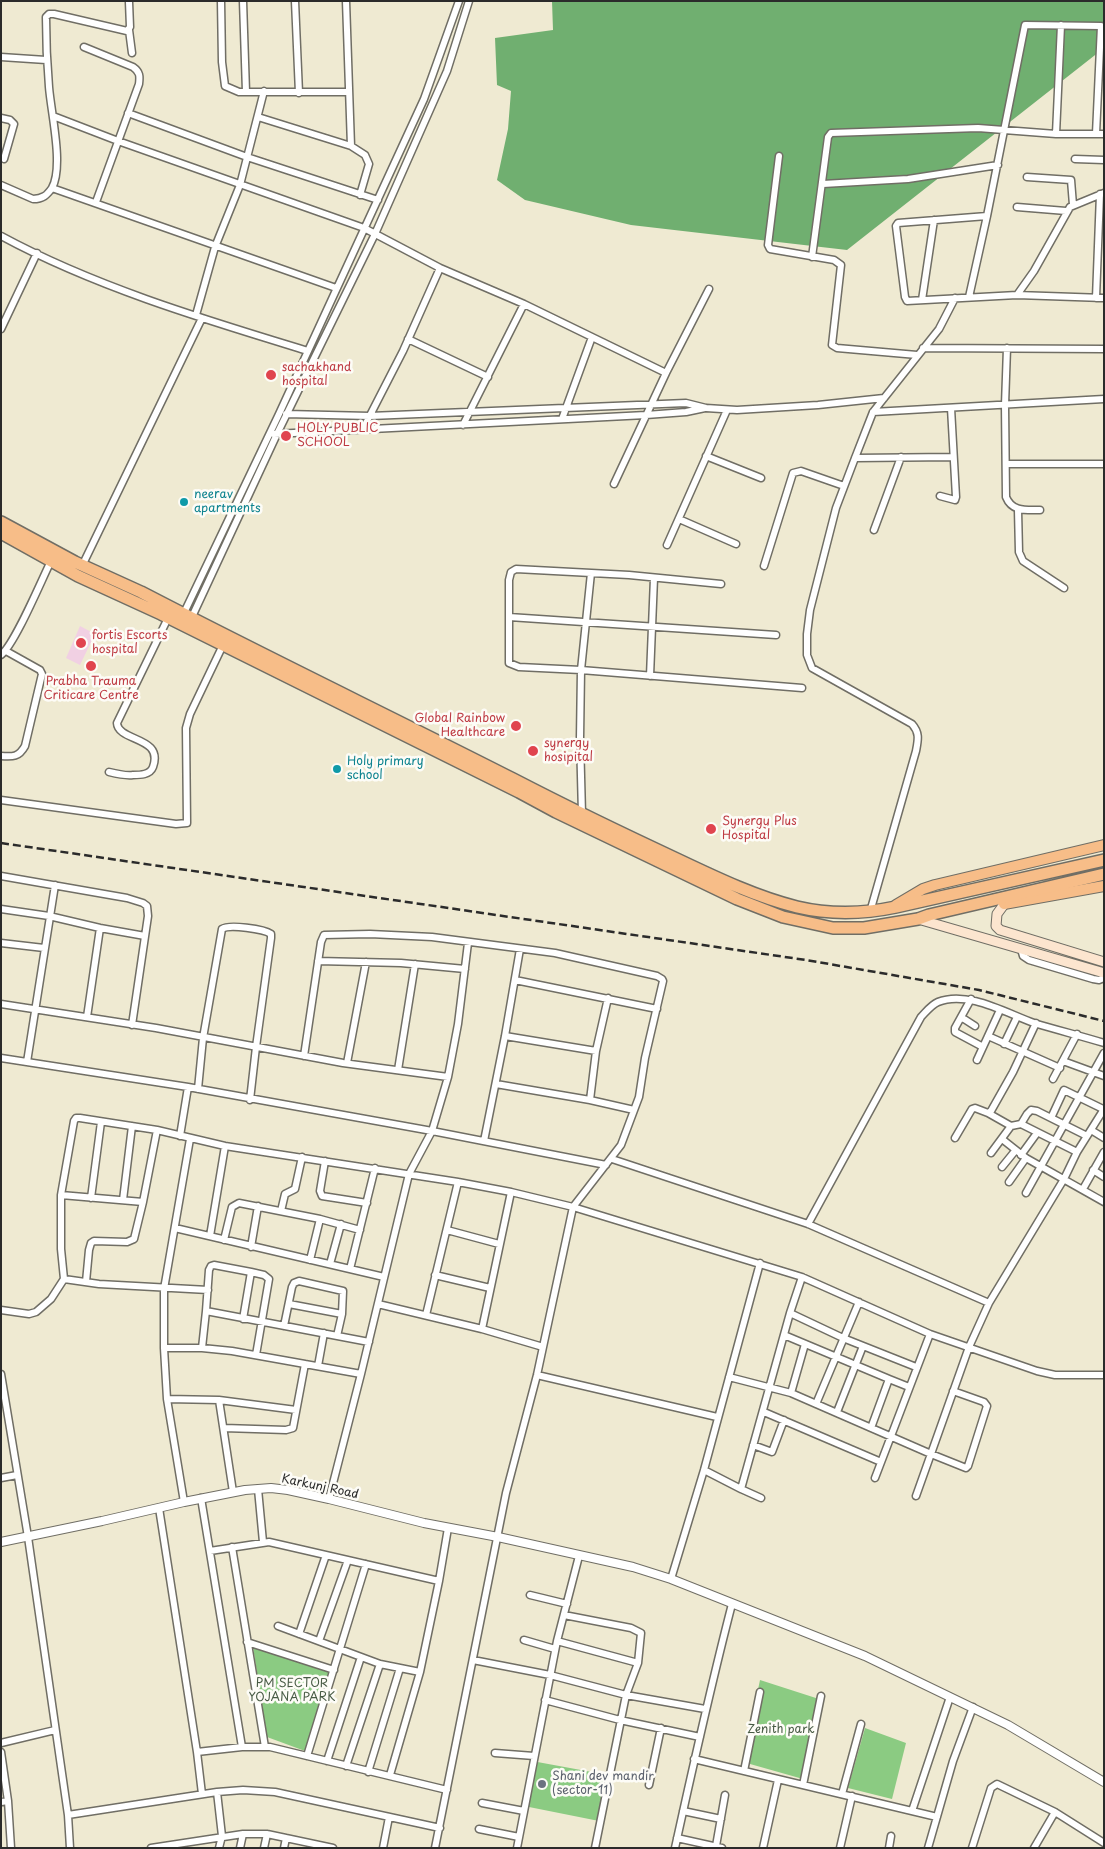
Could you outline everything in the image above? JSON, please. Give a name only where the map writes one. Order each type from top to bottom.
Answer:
[{"type":"highway","points":[[1,522],[82,566],[141,592],[582,815],[734,886],[796,907],[841,914],[870,912],[1104,860]]},
{"type":"highway","points":[[1,533],[78,576],[223,645],[556,812],[746,903],[783,917],[833,928],[864,928],[918,919],[1007,900],[1104,874]]},
{"type":"main road","points":[[888,909],[923,889],[935,885],[1104,845]]},
{"type":"main road","points":[[1104,886],[1007,900],[997,914],[996,926],[1000,930],[1104,962]]},
{"type":"main road","points":[[918,919],[1104,974]]},
{"type":"street","points":[[221,1],[224,86],[239,92],[348,92]]},
{"type":"street","points":[[242,1],[246,92]]},
{"type":"street","points":[[295,1],[299,93]]},
{"type":"street","points":[[346,1],[351,146]]},
{"type":"street","points":[[188,617],[268,435],[424,99],[459,1]]},
{"type":"street","points":[[188,617],[375,234],[447,71],[470,1]]},
{"type":"street","points":[[129,2],[129,30],[132,53]]},
{"type":"street","points":[[1,186],[33,199],[38,199],[46,195],[52,188],[56,175],[53,116],[46,60],[46,17],[50,14],[122,31],[129,30]]},
{"type":"street","points":[[812,257],[828,136],[831,134],[978,128],[1004,131],[1056,134],[1100,134],[1101,26],[1027,24],[1024,26],[1004,131],[998,165],[988,216],[969,297]]},
{"type":"street","points":[[1056,134],[1061,25]]},
{"type":"street","points":[[84,47],[138,71],[140,77],[96,202]]},
{"type":"street","points":[[1,57],[46,60]]},
{"type":"street","points":[[82,566],[199,317],[216,247],[240,185],[264,92]]},
{"type":"street","points":[[128,113],[247,157],[360,196],[378,200]]},
{"type":"street","points":[[53,116],[240,185],[364,228],[440,268],[524,304],[666,373]]},
{"type":"street","points":[[258,117],[351,146],[365,155],[369,161],[360,196]]},
{"type":"street","points":[[1,118],[10,120],[14,124],[4,159]]},
{"type":"street","points":[[779,156],[769,248],[792,254],[834,260],[841,265],[832,345],[837,348],[917,355]]},
{"type":"street","points":[[1075,158],[1104,160]]},
{"type":"street","points":[[823,184],[890,180],[998,165]]},
{"type":"street","points":[[1026,177],[1072,180],[1073,205]]},
{"type":"street","points":[[52,188],[336,288]]},
{"type":"street","points":[[1017,296],[1034,270],[1066,212],[1073,205],[1102,194],[1096,298]]},
{"type":"street","points":[[1017,207],[1066,212]]},
{"type":"street","points":[[988,216],[901,222],[896,226],[907,301],[1017,296],[1104,298]]},
{"type":"street","points":[[922,300],[934,220]]},
{"type":"street","points":[[1,236],[89,277],[199,317],[308,350]]},
{"type":"street","points":[[1,329],[37,253]]},
{"type":"street","points":[[363,429],[408,339],[440,268]]},
{"type":"street","points":[[614,484],[666,373],[709,290]]},
{"type":"street","points":[[870,912],[919,738],[918,730],[912,724],[812,668],[807,655],[810,610],[836,508],[873,412],[939,329],[955,298]]},
{"type":"street","points":[[463,425],[524,304]]},
{"type":"street","points":[[562,420],[592,337]]},
{"type":"street","points":[[408,339],[488,377]]},
{"type":"street","points":[[923,348],[1104,349]]},
{"type":"street","points":[[1006,348],[1006,497],[1010,504],[1018,510],[1040,510]]},
{"type":"street","points":[[279,414],[370,416],[686,403],[706,408],[727,410],[818,405],[884,398]]},
{"type":"street","points":[[873,412],[1104,399]]},
{"type":"street","points":[[268,435],[646,415],[686,412],[706,408]]},
{"type":"street","points":[[940,496],[952,500],[956,499],[951,408]]},
{"type":"street","points":[[667,545],[727,410]]},
{"type":"street","points":[[706,456],[761,478]]},
{"type":"street","points":[[874,530],[901,457]]},
{"type":"street","points":[[855,458],[953,457]]},
{"type":"street","points":[[1006,464],[1104,464]]},
{"type":"street","points":[[764,566],[793,473],[801,472],[844,486]]},
{"type":"street","points":[[1018,510],[1020,557],[1023,561],[1064,588]]},
{"type":"street","points":[[679,519],[736,544]]},
{"type":"street","points":[[1,756],[17,756],[25,746],[42,674],[40,670],[4,653],[51,561]]},
{"type":"street","points":[[721,584],[591,573],[516,570],[511,572],[509,580],[509,663],[519,667],[581,670],[802,688]]},
{"type":"street","points":[[582,815],[581,670],[591,573]]},
{"type":"street","points":[[650,676],[654,578]]},
{"type":"street","points":[[509,617],[652,625],[776,635]]},
{"type":"street","points":[[109,772],[125,775],[146,774],[154,766],[155,758],[150,747],[119,730],[117,723],[168,618]]},
{"type":"street","points":[[1,800],[176,824],[187,823],[186,728],[190,714],[223,645]]},
{"type":"street","points":[[1,876],[127,898],[147,906],[145,936],[132,1025]]},
{"type":"street","points":[[27,1062],[55,884]]},
{"type":"street","points":[[1,909],[49,916],[145,936]]},
{"type":"street","points":[[198,1090],[203,1038],[222,929],[229,926],[264,931],[271,934],[271,938],[250,1100]]},
{"type":"street","points":[[87,1017],[100,928]]},
{"type":"street","points":[[304,1056],[322,938],[329,934],[432,937],[555,954],[662,979],[663,984],[645,1058],[639,1097],[622,1145],[573,1208],[537,1375],[506,1493],[435,1848]]},
{"type":"street","points":[[1,943],[44,948]]},
{"type":"street","points":[[329,1499],[409,1174],[432,1131],[448,1077],[458,1024],[468,943]]},
{"type":"street","points":[[484,1142],[520,949]]},
{"type":"street","points":[[1023,950],[1023,956],[1029,960],[1093,979],[1099,980],[1104,978]]},
{"type":"street","points":[[318,960],[415,964],[465,969]]},
{"type":"street","points":[[347,1064],[366,962]]},
{"type":"street","points":[[398,1070],[415,964]]},
{"type":"street","points":[[515,980],[658,1008]]},
{"type":"street","points":[[590,1100],[596,1051],[608,998]]},
{"type":"street","points":[[971,999],[955,1032],[983,1047]]},
{"type":"street","points":[[808,1224],[921,1017],[928,1008],[938,1002],[971,999],[1017,1017],[1104,1043]]},
{"type":"street","points":[[1,1004],[87,1017],[347,1064],[448,1077]]},
{"type":"street","points":[[976,1060],[1000,1010]]},
{"type":"street","points":[[961,1017],[976,1026]]},
{"type":"street","points":[[1004,1044],[1017,1017]]},
{"type":"street","points":[[988,1114],[1036,1023]]},
{"type":"street","points":[[1053,1079],[1077,1034]]},
{"type":"street","points":[[505,1036],[596,1051]]},
{"type":"street","points":[[988,1036],[1022,1052],[1061,1065],[1104,1076]]},
{"type":"street","points":[[1026,1193],[1104,1053]]},
{"type":"street","points":[[1,1058],[188,1088],[432,1131],[606,1165]]},
{"type":"street","points":[[496,1084],[590,1100],[634,1110]]},
{"type":"street","points":[[180,1136],[188,1088]]},
{"type":"street","points":[[916,1496],[969,1347],[988,1303],[1064,1179],[1077,1152],[1104,1109],[1064,1090],[1051,1118]]},
{"type":"street","points":[[955,1138],[972,1109],[975,1108],[1011,1126],[1020,1124],[1077,1152]]},
{"type":"street","points":[[1020,1124],[1032,1110],[1087,1136]]},
{"type":"street","points":[[1,1310],[29,1314],[36,1312],[51,1299],[64,1279],[61,1249],[61,1195],[76,1118],[157,1130],[225,1146],[375,1168],[511,1192],[573,1208],[802,1277],[930,1334],[1037,1371],[1055,1375],[1104,1375]]},
{"type":"street","points":[[92,1198],[101,1122]]},
{"type":"street","points":[[123,1200],[132,1126]]},
{"type":"street","points":[[991,1153],[1011,1126]]},
{"type":"street","points":[[86,1282],[88,1250],[91,1243],[94,1241],[132,1241],[135,1236],[157,1130]]},
{"type":"street","points":[[1091,1130],[1104,1138]]},
{"type":"street","points":[[1009,1182],[1021,1154],[1037,1132]]},
{"type":"street","points":[[184,1502],[167,1399],[164,1348],[164,1288],[190,1139]]},
{"type":"street","points":[[1002,1139],[1040,1166],[1104,1202]]},
{"type":"street","points":[[210,1236],[225,1146]]},
{"type":"street","points":[[1083,1189],[1103,1153]]},
{"type":"street","points":[[1002,1168],[1021,1154]]},
{"type":"street","points":[[281,1211],[284,1194],[295,1189],[302,1157]]},
{"type":"street","points":[[612,1159],[808,1224],[988,1303]]},
{"type":"street","points":[[325,1161],[320,1190],[322,1196],[367,1203]]},
{"type":"street","points":[[350,1269],[375,1168]]},
{"type":"street","points":[[1093,1170],[1104,1177]]},
{"type":"street","points":[[426,1315],[458,1182]]},
{"type":"street","points":[[482,1329],[511,1192]]},
{"type":"street","points":[[61,1195],[143,1202]]},
{"type":"street","points":[[224,1240],[232,1207],[239,1203],[320,1219],[360,1230]]},
{"type":"street","points":[[251,1246],[258,1206]]},
{"type":"street","points":[[310,1260],[320,1219]]},
{"type":"street","points":[[330,1264],[341,1224]]},
{"type":"street","points":[[175,1228],[384,1277]]},
{"type":"street","points":[[447,1230],[499,1244]]},
{"type":"street","points":[[670,1579],[704,1470],[760,1263]]},
{"type":"street","points":[[202,1348],[211,1266],[214,1265],[264,1275],[269,1280],[256,1355]]},
{"type":"street","points":[[243,1319],[251,1272]]},
{"type":"street","points":[[435,1275],[490,1288]]},
{"type":"street","points":[[741,1489],[764,1412],[790,1313],[802,1277]]},
{"type":"street","points":[[64,1279],[208,1290]]},
{"type":"street","points":[[284,1326],[294,1283],[299,1281],[344,1292],[338,1336]]},
{"type":"street","points":[[816,1404],[859,1302]]},
{"type":"street","points":[[289,1304],[342,1314]]},
{"type":"street","points":[[378,1304],[482,1329],[543,1347]]},
{"type":"street","points":[[206,1311],[369,1342]]},
{"type":"street","points":[[790,1313],[843,1338],[916,1367]]},
{"type":"street","points":[[318,1366],[324,1333]]},
{"type":"street","points":[[875,1478],[930,1334]]},
{"type":"street","points":[[784,1335],[909,1387]]},
{"type":"street","points":[[791,1393],[805,1344]]},
{"type":"street","points":[[837,1412],[864,1346]]},
{"type":"street","points":[[164,1348],[202,1348],[256,1355],[361,1374]]},
{"type":"street","points":[[224,1428],[291,1429],[295,1423],[304,1364]]},
{"type":"street","points":[[1,1374],[28,1537],[68,1815],[70,1848]]},
{"type":"street","points":[[537,1375],[717,1417]]},
{"type":"street","points":[[729,1377],[771,1386],[791,1393],[964,1468],[968,1466],[987,1406],[984,1402],[953,1391]]},
{"type":"street","points":[[871,1428],[889,1379]]},
{"type":"street","points":[[167,1399],[218,1400],[296,1410]]},
{"type":"street","points":[[218,1400],[233,1492]]},
{"type":"street","points":[[764,1412],[881,1462]]},
{"type":"street","points":[[754,1446],[772,1452],[784,1420]]},
{"type":"street","points":[[704,1470],[761,1498]]},
{"type":"street","points":[[1,1478],[17,1475]]},
{"type":"street","points":[[258,1489],[263,1542]]},
{"type":"street","name":"Karkunj Road","points":[[1,1542],[233,1492],[258,1489],[288,1490],[448,1528],[498,1537],[633,1567],[670,1579],[866,1656],[1008,1724],[1104,1782]]},
{"type":"street","points":[[201,1498],[242,1747]]},
{"type":"street","points":[[159,1508],[202,1794]]},
{"type":"street","points":[[390,1775],[420,1672],[448,1528]]},
{"type":"street","points":[[210,1551],[263,1542],[439,1581]]},
{"type":"street","points":[[232,1547],[265,1747]]},
{"type":"street","points":[[299,1634],[326,1555]]},
{"type":"street","points":[[517,1848],[555,1650],[579,1556]]},
{"type":"street","points":[[319,1641],[348,1560]]},
{"type":"street","points":[[307,1756],[366,1564]]},
{"type":"street","points":[[530,1595],[567,1604]]},
{"type":"street","points":[[674,1848],[705,1709],[732,1604]]},
{"type":"street","points":[[564,1615],[638,1630],[641,1637],[638,1663],[626,1695],[620,1720],[595,1848]]},
{"type":"street","points":[[278,1626],[380,1664],[420,1672]]},
{"type":"street","points":[[524,1640],[555,1650]]},
{"type":"street","points":[[557,1641],[638,1663]]},
{"type":"street","points":[[247,1642],[334,1670]]},
{"type":"street","points":[[327,1761],[361,1656]]},
{"type":"street","points":[[474,1660],[550,1675],[626,1695],[705,1709]]},
{"type":"street","points":[[346,1766],[380,1664]]},
{"type":"street","points":[[368,1772],[400,1668]]},
{"type":"street","points":[[744,1771],[760,1692]]},
{"type":"street","points":[[803,1785],[821,1696]]},
{"type":"street","points":[[912,1811],[950,1697]]},
{"type":"street","points":[[545,1700],[620,1720],[700,1737]]},
{"type":"street","points":[[928,1848],[953,1761],[973,1707]]},
{"type":"street","points":[[842,1794],[860,1724]]},
{"type":"street","points":[[649,1785],[660,1728]]},
{"type":"street","points":[[1,1743],[55,1730]]},
{"type":"street","points":[[197,1752],[242,1747],[265,1747],[448,1790]]},
{"type":"street","points":[[1,1752],[4,1801],[11,1848]]},
{"type":"street","points":[[494,1753],[534,1756]]},
{"type":"street","points":[[694,1759],[937,1817]]},
{"type":"street","points":[[763,1848],[778,1780]]},
{"type":"street","points":[[972,1848],[993,1785],[999,1785],[1055,1812],[1104,1843]]},
{"type":"street","points":[[68,1815],[202,1794],[243,1790],[275,1792],[440,1828]]},
{"type":"street","points":[[217,1792],[222,1836],[219,1848]]},
{"type":"street","points":[[677,1838],[719,1847],[725,1795]]},
{"type":"street","points":[[840,1848],[852,1796]]},
{"type":"street","points":[[482,1803],[524,1811]]},
{"type":"street","points":[[683,1811],[721,1819]]},
{"type":"street","points":[[1034,1848],[1055,1812]]},
{"type":"street","points":[[383,1848],[389,1817]]},
{"type":"street","points":[[479,1829],[519,1837]]},
{"type":"street","points":[[240,1848],[243,1834]]},
{"type":"street","points":[[151,1848],[243,1834],[267,1834],[307,1845],[334,1848]]},
{"type":"street","points":[[264,1848],[267,1834]]},
{"type":"street","points":[[889,1848],[891,1836]]},
{"type":"street","points":[[284,1848],[286,1838]]},
{"type":"shaded area","name":"fortis Escorts hospital","points":[[80,626],[95,634],[80,665],[66,658]]},
{"type":"green space","points":[[552,1],[1104,1],[1104,48],[847,250],[631,225],[525,200],[497,180],[508,129],[511,91],[497,85],[495,38],[553,30]]},
{"type":"green space","name":"PM SECTOR YOJANA PARK","points":[[253,1647],[333,1669],[305,1751],[267,1737]]},
{"type":"green space","name":"Zenith park","points":[[760,1680],[819,1699],[803,1779],[743,1762]]},
{"type":"green space","points":[[865,1728],[906,1743],[892,1799],[848,1788]]},
{"type":"green space","points":[[532,1761],[608,1775],[599,1821],[524,1806]]},
{"type":"railway","points":[[1,843],[806,960],[979,990],[1104,1021]]},
{"type":"place","name":"sachakhand hospital","points":[[271,375]]},
{"type":"place","name":"HOLY PUBLIC SCHOOL","points":[[286,436]]},
{"type":"place","name":"neerav apartments","points":[[184,502]]},
{"type":"place","name":"fortis Escorts hospital","points":[[81,643]]},
{"type":"place","name":"Prabha Trauma Criticare Centre","points":[[91,666]]},
{"type":"place","name":"Global Rainbow Healthcare","points":[[516,726]]},
{"type":"place","name":"synergy hosipital","points":[[533,751]]},
{"type":"place","name":"Holy primary school","points":[[337,769]]},
{"type":"place","name":"Synergy Plus Hospital","points":[[711,829]]},
{"type":"place","name":"Shani dev mandir (sector-11)","points":[[542,1784]]}]
